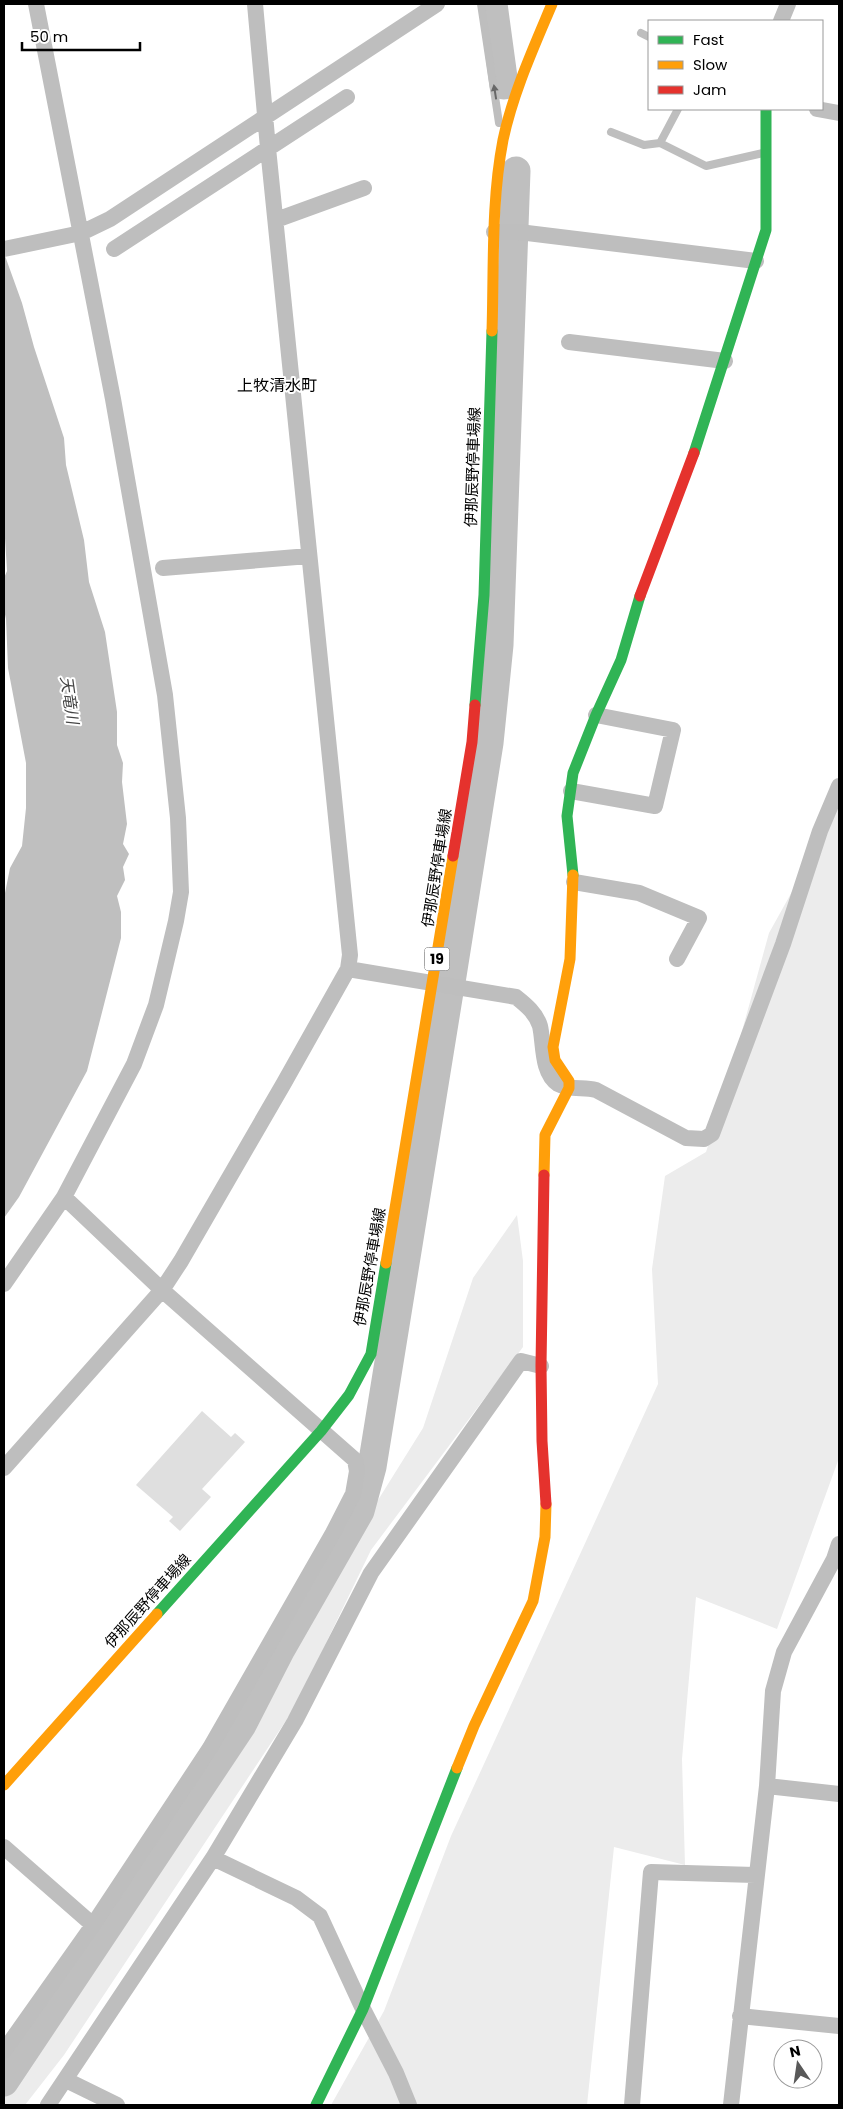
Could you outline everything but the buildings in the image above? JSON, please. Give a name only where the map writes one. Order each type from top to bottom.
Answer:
[{"type":"street","points":[[4,1284],[64,1198],[134,1064],[156,1005],[181,892],[178,818],[165,695],[136,526],[75,235],[36,4]]},
{"type":"street","points":[[4,1468],[162,1290],[225,1185],[348,969],[350,955],[255,4]]},
{"type":"street","points":[[4,249],[75,235],[110,219],[437,4]]},
{"type":"street","name":"伊那辰野停車場線","points":[[4,1785],[345,1403],[363,1375],[371,1354],[434,984],[472,742],[484,595],[496,190],[503,140],[517,88],[552,4]]},
{"type":"street","points":[[781,20],[788,4]]},
{"type":"street","points":[[114,249],[347,97]]},
{"type":"street","points":[[316,2105],[363,2009],[474,1726],[533,1600],[545,1538],[546,1487],[542,1442],[541,1366],[545,1135],[570,1088],[569,1081],[555,1060],[553,1047],[570,959],[574,882],[567,816],[573,773],[596,715],[621,660],[641,591],[693,455],[766,230],[768,195],[765,110]]},
{"type":"street","points":[[823,110],[839,113]]},
{"type":"street","points":[[276,220],[364,188]]},
{"type":"street","points":[[494,232],[519,232],[756,261]]},
{"type":"street","points":[[569,342],[725,361]]},
{"type":"street","points":[[163,568],[309,556]]},
{"type":"street","points":[[571,791],[655,806],[673,730],[596,715]]},
{"type":"street","points":[[348,969],[516,997],[532,1010],[540,1025],[544,1058],[551,1076],[557,1084],[570,1088],[596,1090],[686,1138],[704,1139],[712,1134],[783,944],[820,831],[839,786]]},
{"type":"street","points":[[574,882],[639,893],[700,918],[677,959]]},
{"type":"street","points":[[4,2051],[93,1925],[210,1748],[334,1533],[353,1494],[357,1471],[356,1460],[162,1290],[64,1198]]},
{"type":"street","points":[[48,2105],[213,1858],[295,1721],[371,1573],[521,1361],[541,1366]]},
{"type":"street","points":[[731,2105],[755,1875],[767,1786],[773,1692],[784,1652],[837,1554]]},
{"type":"street","points":[[767,1786],[839,1794]]},
{"type":"street","points":[[4,1847],[93,1925]]},
{"type":"street","points":[[213,1858],[296,1898],[320,1916],[363,2009],[396,2073],[409,2105]]},
{"type":"street","points":[[632,2105],[651,1872],[755,1875]]},
{"type":"street","points":[[740,2016],[839,2026]]},
{"type":"street","points":[[66,2080],[117,2105]]},
{"type":"lane","points":[[481,4],[498,120],[503,140]]},
{"type":"lane","points":[[641,33],[648,36]]},
{"type":"lane","points":[[660,143],[677,110]]},
{"type":"lane","points":[[611,132],[644,145],[660,143],[706,166],[765,152]]},
{"type":"shaded area","points":[[839,807],[839,1458],[777,1629],[696,1597],[682,1759],[685,1865],[614,1847],[587,2105],[331,2105],[384,2011],[451,1836],[658,1384],[652,1269],[665,1176],[706,1152],[723,1100],[769,933]]},
{"type":"shaded area","points":[[517,1215],[523,1261],[523,1347],[371,1550],[295,1707],[64,2055],[25,2105],[4,2105],[4,2094],[245,1733],[320,1593],[423,1428],[473,1278]]},
{"type":"water","name":"天竜川","points":[[4,253],[22,303],[34,347],[64,438],[66,465],[84,540],[89,582],[105,632],[117,712],[117,745],[123,763],[122,782],[127,824],[123,844],[129,854],[123,867],[125,880],[117,896],[121,912],[121,938],[87,1071],[19,1197],[4,1218],[4,898],[10,868],[22,846],[26,808],[26,763],[8,668],[4,610],[4,578],[7,571],[4,522]]},
{"type":"waterway","points":[[493,4],[504,85]]},
{"type":"waterway","points":[[451,982],[489,743],[499,645],[516,171]]},
{"type":"waterway","points":[[4,2082],[242,1725],[281,1649],[360,1511],[372,1467],[449,992]]},
{"type":"traffic: fast","points":[[694,453],[766,230],[766,110]]},
{"type":"traffic: fast","points":[[475,705],[484,595],[492,331]]},
{"type":"traffic: fast","points":[[573,875],[567,816],[573,773],[596,715],[621,660],[640,596]]},
{"type":"traffic: fast","points":[[157,1614],[321,1431],[349,1395],[371,1354],[386,1263]]},
{"type":"traffic: fast","points":[[316,2105],[363,2009],[457,1768]]},
{"type":"traffic: slow","points":[[492,331],[496,187],[503,140],[518,88],[552,4]]},
{"type":"traffic: slow","points":[[386,1263],[453,856]]},
{"type":"traffic: slow","points":[[544,1175],[545,1135],[569,1088],[569,1081],[555,1060],[553,1047],[570,959],[573,875]]},
{"type":"traffic: slow","points":[[457,1768],[474,1726],[533,1601],[545,1537],[546,1504]]},
{"type":"traffic: slow","points":[[4,1785],[157,1614]]},
{"type":"traffic: jam","points":[[640,596],[694,453]]},
{"type":"traffic: jam","points":[[453,856],[472,742],[475,705]]},
{"type":"traffic: jam","points":[[544,1175],[541,1366],[542,1441],[546,1504]]},
{"type":"district","name":"上牧清水町","points":[[277,385]]}]
